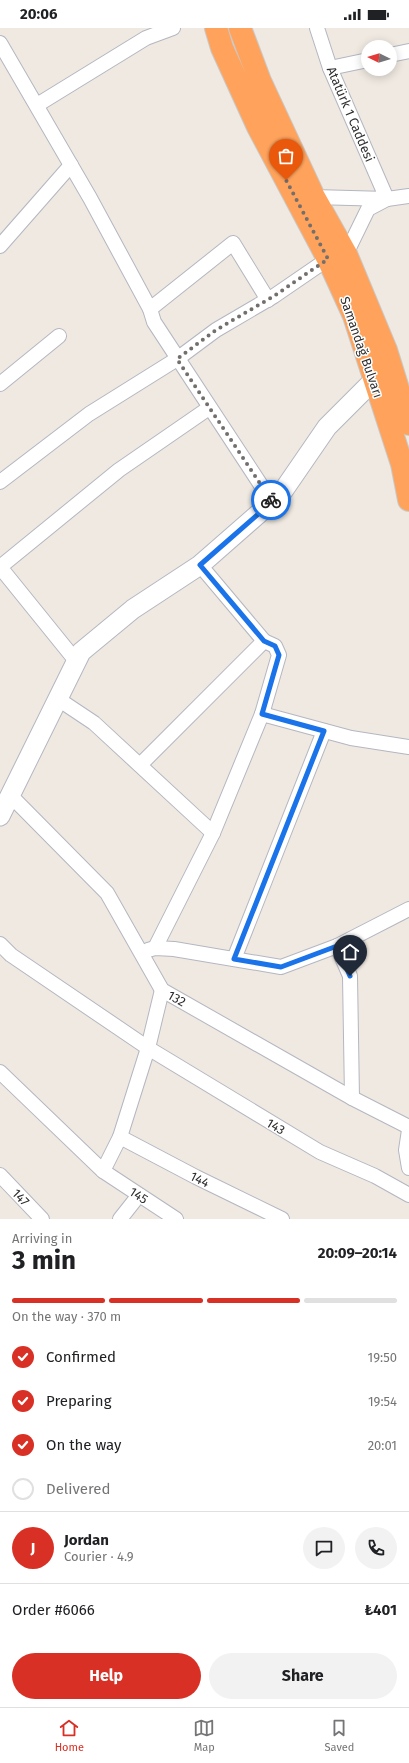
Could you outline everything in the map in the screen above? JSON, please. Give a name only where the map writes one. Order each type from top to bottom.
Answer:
[{"type":"highway","name":"Samandağ Bulvarı","points":[[216,28],[222,48],[258,128],[337,256],[386,350],[409,424]]},
{"type":"highway","name":"Samandağ Bulvarı","points":[[240,28],[260,81],[314,197],[337,256],[354,316],[402,464],[409,500]]},
{"type":"street","points":[[37,106],[143,33],[173,28]]},
{"type":"street","name":"Atatürk 1 Caddesi","points":[[317,28],[330,68],[387,199]]},
{"type":"street","points":[[0,43],[72,165],[150,309],[154,322],[272,502]]},
{"type":"street","points":[[397,54],[409,51]]},
{"type":"street","points":[[330,68],[361,61]]},
{"type":"street","points":[[0,246],[72,165]]},
{"type":"street","points":[[314,197],[387,199],[409,196]]},
{"type":"street","points":[[0,482],[89,414],[177,359],[216,330],[268,300],[337,256],[368,209],[387,199]]},
{"type":"street","points":[[150,309],[232,243],[268,300]]},
{"type":"street","points":[[0,384],[59,336]]},
{"type":"street","points":[[0,816],[81,652],[132,609],[200,565],[272,502],[283,491],[326,427],[374,380]]},
{"type":"street","points":[[76,661],[0,567],[119,470],[209,408]]},
{"type":"street","points":[[148,950],[213,834],[262,714],[279,655],[275,646],[264,641],[200,565]]},
{"type":"street","points":[[140,765],[264,641]]},
{"type":"street","points":[[58,699],[94,723],[213,834]]},
{"type":"street","points":[[262,714],[351,738],[409,746]]},
{"type":"street","points":[[234,959],[324,731]]},
{"type":"street","name":"132","points":[[10,795],[107,893],[148,950],[162,990],[352,1098],[409,1127]]},
{"type":"street","points":[[148,950],[174,949],[281,967],[337,946],[409,909]]},
{"type":"street","name":"143","points":[[0,944],[11,955],[148,1048],[320,1152],[375,1176],[409,1195]]},
{"type":"street","points":[[337,946],[350,976],[352,1098]]},
{"type":"street","points":[[103,1171],[120,1137],[148,1048],[162,990]]},
{"type":"street","name":"145","points":[[0,1072],[103,1171],[176,1219]]},
{"type":"street","points":[[409,1130],[406,1150],[409,1168]]},
{"type":"street","name":"144","points":[[120,1137],[196,1177],[282,1219]]},
{"type":"street","name":"147","points":[[0,1175],[42,1219]]},
{"type":"street","points":[[120,1219],[139,1195]]},
{"type":"way so far","points":[[271,500],[177,359],[216,330],[274,296],[328,259],[286,180]]},
{"type":"route","points":[[271,500],[272,502],[200,565],[264,641],[275,646],[279,655],[262,714],[324,731],[234,959],[281,967],[337,946],[350,976]]}]
